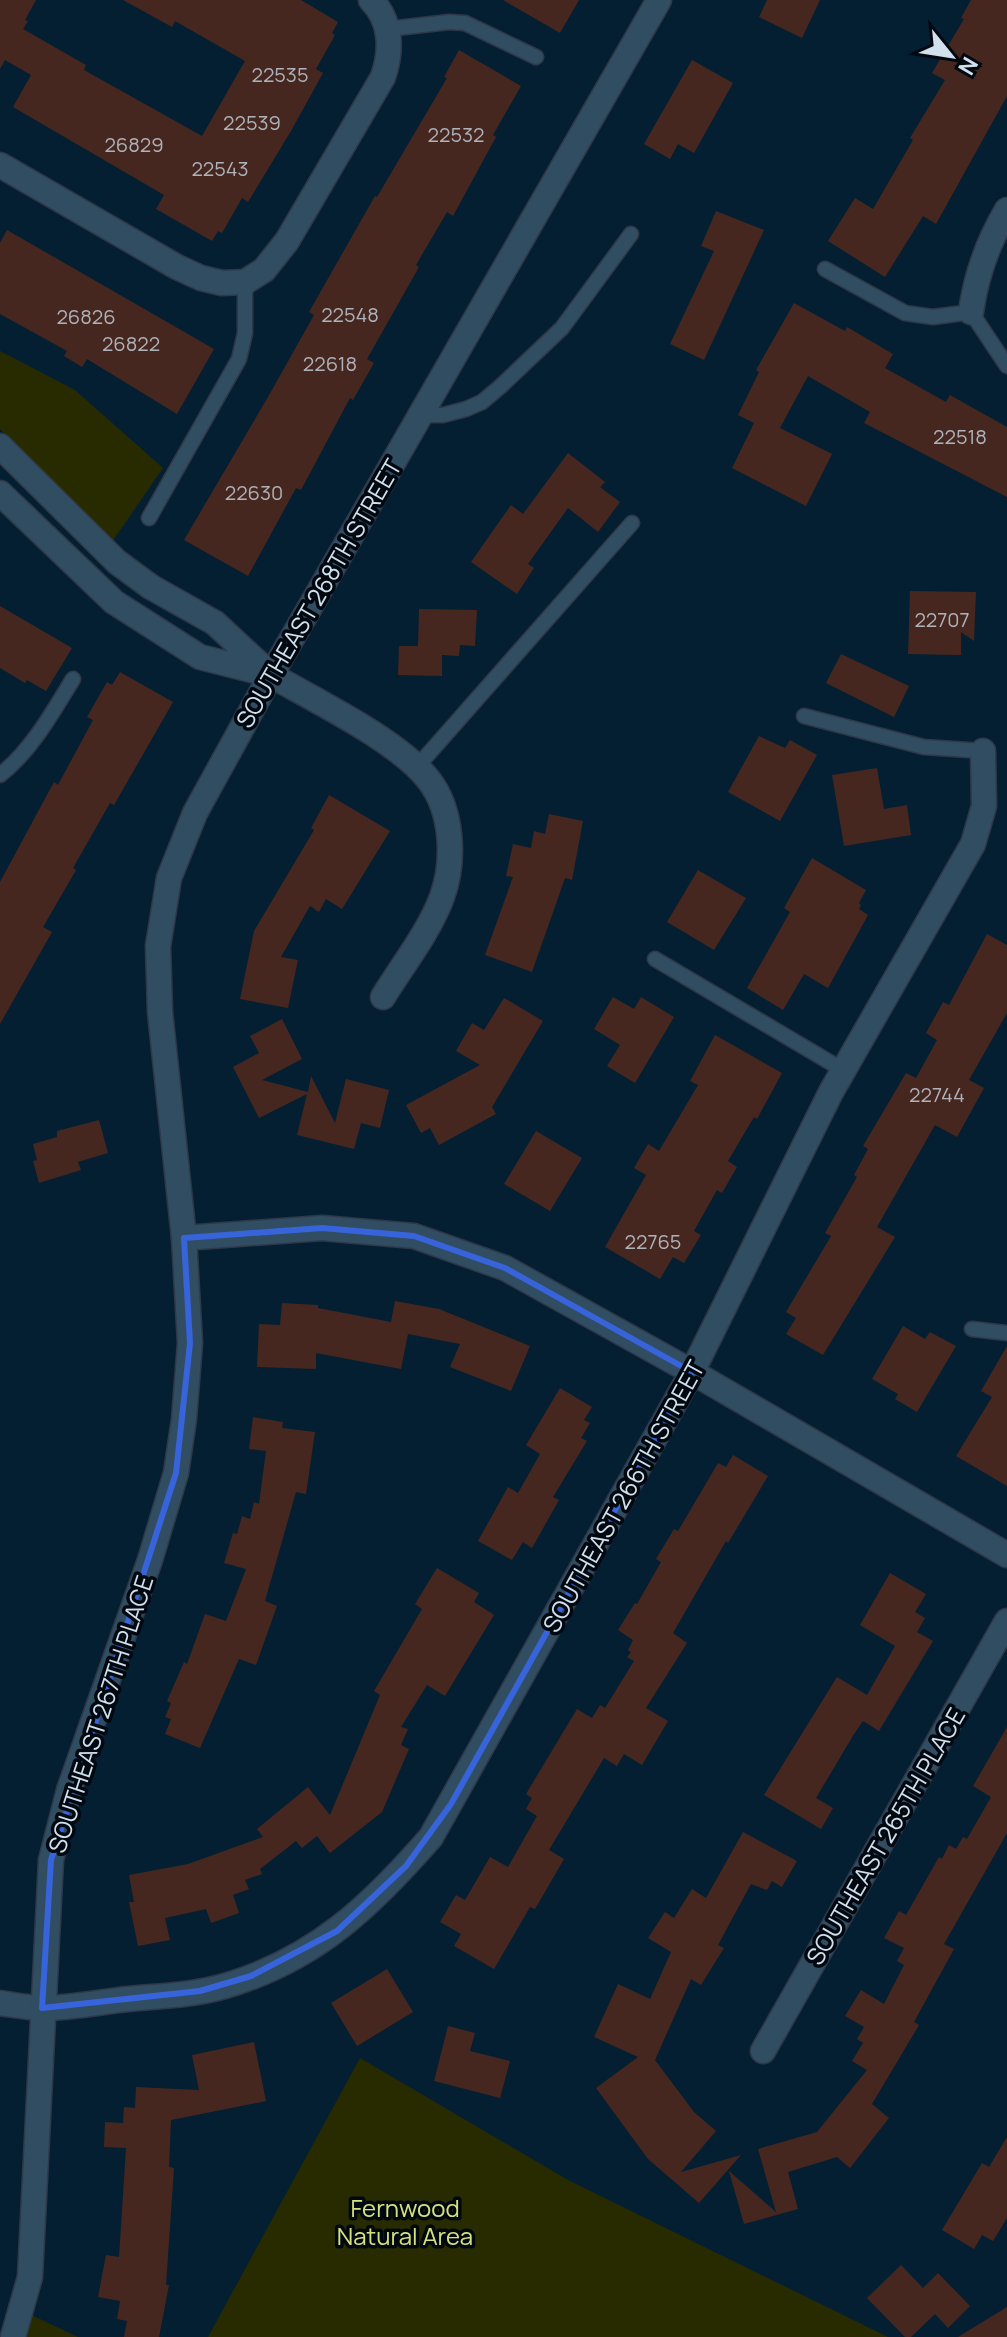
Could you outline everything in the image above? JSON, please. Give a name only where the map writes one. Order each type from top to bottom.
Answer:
[{"type":"street","points":[[0,165],[177,267],[222,283],[245,282],[275,260],[383,77],[389,61],[388,29],[378,7],[371,0]]},
{"type":"street","name":"SOUTHEAST 268TH STREET","points":[[184,1238],[160,1012],[158,946],[169,878],[195,813],[271,675],[659,0]]},
{"type":"street","points":[[971,312],[976,279],[1007,210]]},
{"type":"street","points":[[0,446],[117,562],[151,587],[215,623],[271,675],[389,745],[428,779],[439,796],[446,820],[450,862],[442,898],[383,997]]},
{"type":"street","points":[[0,493],[114,602],[134,616],[200,657],[271,675]]},
{"type":"street","name":"SOUTHEAST 266TH STREET","points":[[0,2003],[42,2008],[226,1986],[313,1946],[337,1931],[382,1892],[431,1837],[692,1372],[843,1070],[973,844],[984,806],[983,751]]},
{"type":"street","points":[[184,1238],[322,1228],[414,1236],[505,1268],[692,1372],[1007,1555]]},
{"type":"street","name":"SOUTHEAST 267TH PLACE","points":[[13,2337],[30,2277],[51,1860],[69,1790],[150,1560],[176,1473],[190,1343],[184,1238]]},
{"type":"street","name":"SOUTHEAST 265TH PLACE","points":[[763,2051],[1007,1621]]},
{"type":"lane","points":[[388,29],[433,23],[465,23],[536,57]]},
{"type":"lane","points":[[420,415],[443,415],[466,409],[482,402],[501,386],[562,328],[631,234]]},
{"type":"lane","points":[[825,269],[905,313],[933,317],[971,312],[1007,366]]},
{"type":"lane","points":[[149,518],[239,359],[245,333],[245,282]]},
{"type":"lane","points":[[416,768],[632,523]]},
{"type":"lane","points":[[0,775],[27,748],[73,679]]},
{"type":"lane","points":[[804,716],[924,747],[983,751]]},
{"type":"lane","points":[[655,959],[843,1070]]},
{"type":"lane","points":[[972,1329],[1007,1333]]},
{"type":"highlighted area","points":[[322,1228],[414,1236],[505,1268],[692,1372],[451,1804],[406,1866],[337,1931],[251,1976],[200,1991],[42,2008],[51,1860],[176,1473],[190,1343],[184,1238]]},
{"type":"green space","points":[[0,351],[75,390],[163,468],[112,542],[0,429]]},
{"type":"green space","name":"Fernwood Natural Area","points":[[360,2058],[568,2180],[888,2337],[208,2337]]},
{"type":"green space","points":[[21,2310],[78,2337],[13,2337]]},
{"type":"building","points":[[0,0],[36,0],[23,29],[86,65],[84,70],[202,136],[245,61],[175,21],[172,27],[123,0],[301,0],[338,22],[332,33],[335,35],[316,69],[323,73],[291,131],[248,202],[242,198],[222,233],[218,231],[212,241],[156,209],[164,195],[13,107],[31,75],[5,60],[0,69]]},
{"type":"building","points":[[503,0],[579,0],[560,33]]},
{"type":"building","points":[[767,0],[820,0],[802,38],[759,17]]},
{"type":"building","points":[[971,0],[1007,0],[1007,96],[936,224],[923,216],[885,277],[828,241],[855,198],[873,209],[945,80],[932,73],[964,19],[961,18]]},
{"type":"building","points":[[459,50],[521,86],[453,216],[447,212],[416,265],[419,267],[367,359],[374,363],[353,400],[350,398],[301,490],[296,488],[248,576],[184,540],[268,397],[314,315],[309,312],[447,78],[444,77]]},
{"type":"building","points":[[692,60],[733,83],[694,153],[678,144],[670,159],[644,144]]},
{"type":"building","points":[[716,211],[764,230],[704,360],[670,344],[714,251],[701,246]]},
{"type":"building","points":[[7,230],[214,349],[177,414],[87,359],[82,367],[64,356],[67,351],[0,314],[0,243]]},
{"type":"building","points":[[794,303],[845,331],[847,327],[893,354],[885,368],[946,402],[950,395],[1007,427],[1007,497],[864,423],[870,412],[808,376],[780,428],[832,454],[806,506],[732,468],[754,423],[738,415],[759,372],[756,370]]},
{"type":"building","points":[[568,453],[605,482],[600,487],[620,502],[598,532],[568,508],[528,564],[534,568],[517,594],[471,562],[511,505],[523,514]]},
{"type":"building","points":[[910,591],[976,592],[974,641],[961,632],[961,655],[908,654]]},
{"type":"building","points":[[0,606],[72,648],[46,691],[0,668]]},
{"type":"building","points":[[419,609],[477,610],[475,646],[460,645],[459,656],[442,655],[442,676],[398,675],[399,646],[418,646]]},
{"type":"building","points":[[841,654],[909,686],[894,717],[826,683]]},
{"type":"building","points":[[120,672],[173,702],[114,805],[110,803],[73,868],[76,870],[43,927],[52,932],[0,1024],[0,882],[54,782],[58,785],[93,720],[87,717],[107,682],[112,685]]},
{"type":"building","points":[[759,736],[785,748],[790,740],[817,755],[780,821],[728,792]]},
{"type":"building","points":[[877,768],[884,809],[907,805],[911,835],[844,846],[832,775]]},
{"type":"building","points":[[329,795],[390,831],[342,909],[326,899],[319,912],[310,906],[281,957],[298,960],[288,1008],[240,999],[254,931],[314,830],[311,828]]},
{"type":"building","points":[[549,814],[583,821],[572,880],[565,878],[532,972],[485,955],[513,877],[506,876],[513,844],[531,848],[534,831],[545,834]]},
{"type":"building","points":[[812,858],[866,890],[859,909],[868,915],[828,988],[804,974],[783,1010],[747,988],[790,912],[784,908]]},
{"type":"building","points":[[698,870],[746,898],[714,950],[667,922]]},
{"type":"building","points":[[987,934],[1007,945],[1007,1013],[969,1080],[984,1088],[957,1137],[935,1125],[877,1227],[895,1237],[823,1355],[786,1334],[796,1318],[786,1312],[831,1236],[825,1233],[857,1177],[854,1175],[868,1149],[863,1146],[906,1073],[916,1078],[937,1040],[926,1033],[943,1002],[949,1005]]},
{"type":"building","points":[[613,997],[634,1009],[641,997],[674,1017],[635,1083],[607,1066],[620,1045],[594,1029]]},
{"type":"building","points":[[504,998],[543,1021],[492,1107],[496,1114],[439,1145],[430,1128],[421,1133],[406,1105],[480,1065],[456,1051],[472,1023],[484,1030]]},
{"type":"building","points":[[282,1019],[302,1059],[262,1080],[308,1092],[311,1076],[335,1123],[346,1079],[389,1090],[380,1128],[361,1123],[354,1149],[297,1135],[307,1094],[259,1118],[233,1067],[259,1053],[250,1036]]},
{"type":"building","points":[[715,1035],[782,1073],[757,1119],[754,1117],[728,1161],[737,1167],[722,1193],[717,1190],[694,1231],[701,1235],[684,1263],[673,1257],[660,1279],[605,1247],[646,1175],[634,1168],[648,1144],[659,1151],[698,1085],[690,1081]]},
{"type":"building","points":[[99,1120],[108,1153],[78,1162],[81,1170],[39,1183],[33,1161],[37,1160],[33,1144],[57,1137],[57,1131]]},
{"type":"building","points":[[536,1131],[582,1158],[550,1211],[504,1184]]},
{"type":"building","points":[[395,1301],[439,1309],[530,1346],[511,1391],[450,1367],[460,1344],[408,1334],[401,1369],[316,1353],[316,1369],[257,1367],[259,1324],[280,1325],[282,1303],[318,1305],[318,1308],[391,1322]]},
{"type":"building","points":[[903,1326],[925,1339],[930,1332],[956,1346],[917,1412],[895,1399],[898,1394],[872,1379]]},
{"type":"building","points":[[1007,1346],[1007,1486],[956,1456],[992,1397],[981,1391]]},
{"type":"building","points":[[560,1388],[592,1407],[584,1420],[590,1423],[581,1438],[587,1441],[553,1497],[559,1500],[532,1548],[523,1542],[512,1560],[478,1541],[508,1487],[518,1493],[540,1454],[526,1445]]},
{"type":"building","points":[[253,1417],[283,1422],[282,1428],[315,1432],[306,1494],[296,1492],[265,1601],[277,1606],[256,1665],[239,1659],[200,1748],[165,1734],[171,1719],[165,1717],[171,1703],[167,1701],[184,1662],[187,1664],[205,1614],[226,1621],[246,1569],[224,1563],[242,1516],[250,1519],[254,1502],[259,1504],[266,1451],[249,1449]]},
{"type":"building","points":[[733,1455],[768,1476],[673,1633],[687,1643],[646,1708],[668,1721],[642,1765],[624,1754],[617,1766],[604,1758],[549,1850],[564,1859],[535,1909],[530,1907],[494,1969],[454,1946],[461,1934],[440,1922],[456,1895],[465,1900],[490,1857],[508,1867],[537,1816],[526,1809],[532,1798],[526,1794],[577,1709],[592,1718],[600,1705],[605,1708],[634,1661],[627,1657],[633,1640],[618,1630],[661,1562],[656,1559],[674,1529],[678,1531],[718,1463],[726,1467]]},
{"type":"building","points":[[437,1568],[479,1593],[474,1602],[494,1615],[445,1696],[427,1685],[401,1727],[408,1729],[401,1745],[409,1749],[382,1812],[330,1853],[317,1836],[302,1848],[296,1841],[260,1869],[262,1874],[245,1880],[249,1889],[233,1895],[239,1913],[211,1923],[206,1909],[165,1918],[170,1940],[138,1946],[129,1902],[134,1902],[129,1875],[188,1864],[263,1837],[257,1829],[308,1787],[330,1815],[380,1695],[374,1691],[422,1609],[415,1604]]},
{"type":"building","points":[[890,1573],[926,1594],[915,1612],[925,1618],[917,1632],[933,1641],[879,1731],[863,1721],[854,1734],[816,1798],[833,1808],[821,1829],[764,1795],[837,1677],[867,1695],[895,1646],[860,1625]]},
{"type":"building","points":[[1007,1727],[1007,1833],[944,1944],[954,1949],[914,2022],[919,2025],[872,2104],[889,2118],[850,2168],[837,2157],[788,2172],[798,2209],[744,2224],[729,2171],[776,2212],[758,2149],[817,2132],[867,2070],[852,2061],[863,2043],[857,2039],[864,2027],[845,2016],[861,1990],[884,2004],[904,1965],[897,1961],[904,1948],[884,1938],[899,1911],[906,1915],[949,1845],[956,1849],[963,1837],[967,1839],[991,1797],[973,1786]]},
{"type":"building","points":[[743,1832],[797,1861],[782,1887],[772,1881],[767,1890],[751,1884],[718,1945],[724,1948],[701,1985],[691,1979],[655,2060],[694,2112],[716,2131],[681,2172],[741,2155],[699,2203],[648,2159],[596,2088],[638,2057],[594,2037],[618,1984],[650,1999],[671,1952],[648,1938],[665,1912],[674,1918],[692,1889],[706,1898]]},
{"type":"building","points":[[387,1969],[413,2012],[357,2046],[331,2003]]},
{"type":"building","points":[[448,2026],[475,2033],[470,2051],[510,2061],[500,2098],[434,2081]]},
{"type":"building","points":[[254,2042],[266,2101],[171,2120],[169,2167],[174,2168],[166,2285],[169,2285],[159,2337],[124,2337],[127,2321],[117,2319],[120,2301],[98,2297],[106,2255],[119,2257],[126,2148],[104,2147],[105,2122],[123,2123],[124,2107],[135,2108],[136,2087],[199,2090],[192,2055]]},
{"type":"building","points":[[1007,2137],[1007,2218],[993,2241],[982,2235],[974,2249],[942,2230],[982,2163],[989,2167]]},
{"type":"building","points":[[901,2265],[923,2288],[938,2273],[970,2306],[948,2328],[935,2314],[911,2337],[905,2337],[867,2298]]},
{"type":"building","points":[[1007,2307],[1007,2337],[958,2337]]}]
